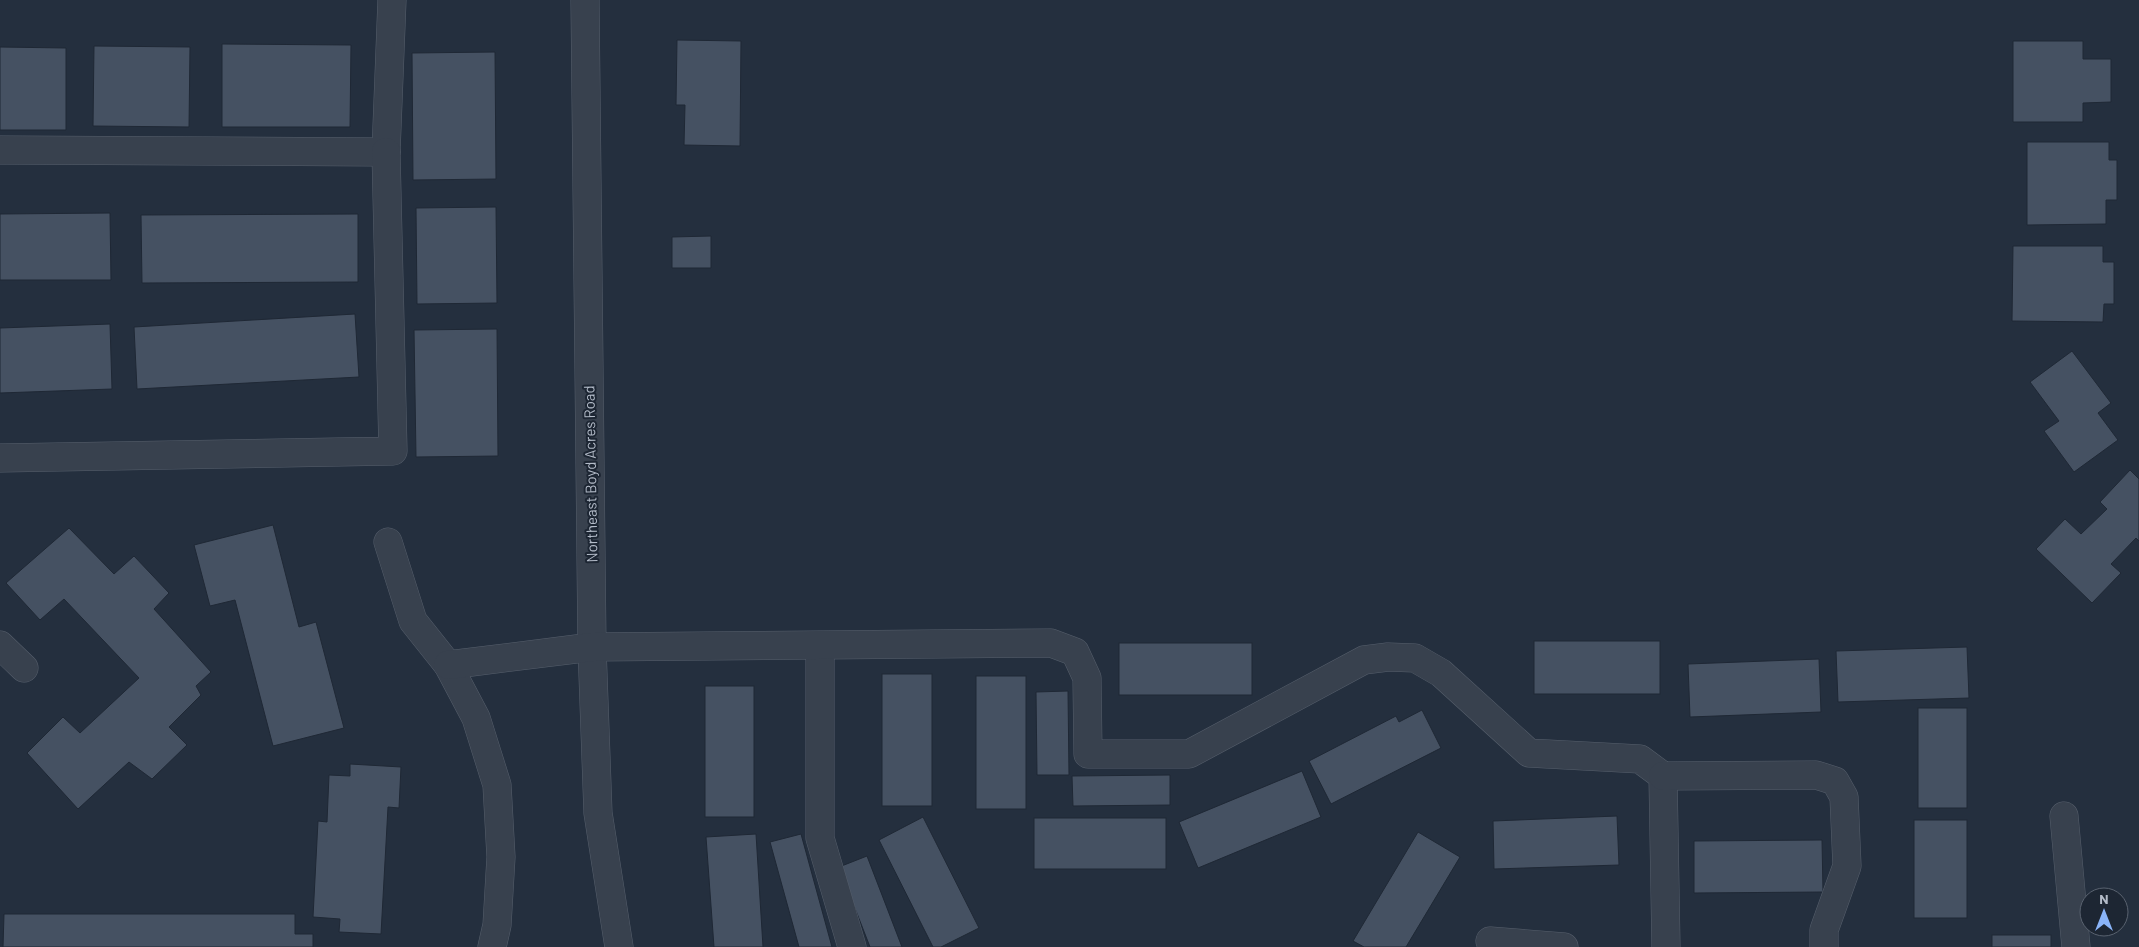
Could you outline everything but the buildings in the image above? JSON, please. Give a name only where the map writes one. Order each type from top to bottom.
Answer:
[{"type":"street","points":[[0,458],[393,451],[386,152],[392,0]]},
{"type":"street","name":"Northeast Boyd Acres Road","points":[[585,0],[592,647],[598,813],[619,947]]},
{"type":"street","points":[[0,150],[386,152]]},
{"type":"street","points":[[388,542],[414,621],[448,665],[476,718],[497,785],[501,857],[497,925],[492,947]]},
{"type":"street","points":[[448,665],[592,647],[1050,643],[1075,652],[1088,678],[1088,754],[1189,754],[1364,660],[1388,657],[1415,658],[1441,673],[1530,753],[1640,759],[1663,776],[1816,775],[1835,781],[1844,796],[1847,866],[1824,930],[1824,947]]},
{"type":"street","points":[[0,645],[24,668]]},
{"type":"street","points":[[820,646],[820,838],[852,947]]},
{"type":"street","points":[[1663,776],[1666,947]]},
{"type":"street","points":[[2064,816],[2076,947]]},
{"type":"street","points":[[1490,941],[1564,947]]}]
